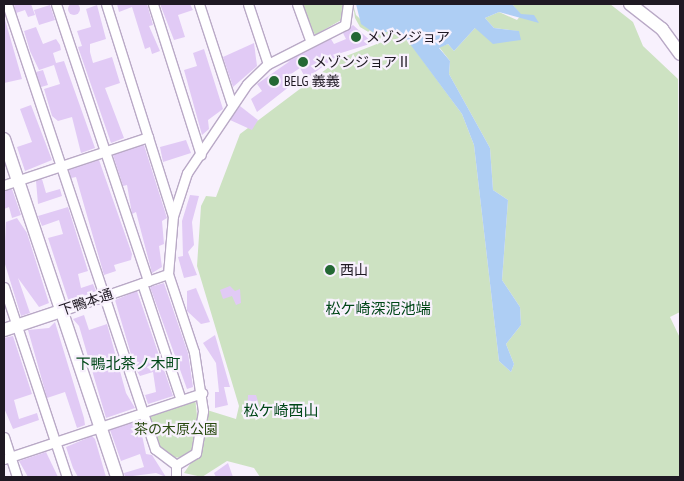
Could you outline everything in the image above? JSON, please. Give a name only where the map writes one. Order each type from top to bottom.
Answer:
[{"type":"street","points":[[7,4],[155,449],[176,465]]},
{"type":"street","points":[[56,4],[105,150],[181,400]]},
{"type":"street","points":[[106,4],[173,216]]},
{"type":"street","points":[[153,4],[201,156]]},
{"type":"street","points":[[199,4],[231,102]]},
{"type":"street","points":[[248,4],[268,64]]},
{"type":"street","points":[[297,4],[310,40]]},
{"type":"street","points":[[176,465],[196,453],[203,411],[202,393],[194,352],[168,274],[173,216],[187,173],[201,156],[231,102],[268,64],[310,40],[345,25],[348,4]]},
{"type":"street","points":[[630,4],[662,29],[680,54]]},
{"type":"street","points":[[4,185],[148,137]]},
{"type":"street","points":[[4,138],[117,477]]},
{"type":"street","name":"下鴨本通","points":[[4,330],[168,274]]},
{"type":"street","points":[[4,287],[67,477]]},
{"type":"street","points":[[7,458],[202,393]]},
{"type":"street","points":[[4,437],[7,458],[17,477]]},
{"type":"street","points":[[176,465],[176,477]]},
{"type":"green space","points":[[301,4],[344,4],[343,19],[315,35]]},
{"type":"green space","points":[[353,4],[356,15],[377,35],[389,31],[407,39],[462,114],[474,145],[499,361],[511,372],[514,364],[506,344],[521,325],[520,307],[502,280],[508,200],[493,190],[490,148],[449,74],[450,61],[439,47],[448,44],[454,51],[475,28],[519,31],[494,28],[485,18],[499,12],[517,20],[521,15],[512,4],[610,4],[633,22],[643,46],[678,79],[680,312],[670,317],[680,338],[680,477],[260,477],[254,468],[227,461],[202,477],[184,473],[199,451],[207,410],[236,419],[239,406],[197,266],[201,206],[206,196],[216,197],[240,134],[341,58],[382,42],[382,36],[380,39],[360,27],[355,18]]},
{"type":"green space","name":"茶の木原公園","points":[[195,397],[200,445],[185,458],[169,457],[157,445],[147,420],[150,413]]},
{"type":"water","points":[[356,4],[512,4],[521,14],[534,15],[539,23],[499,12],[485,18],[494,28],[519,31],[521,40],[493,44],[475,28],[454,51],[448,44],[439,48],[450,61],[449,74],[490,148],[493,190],[508,200],[502,280],[520,307],[521,325],[506,344],[514,364],[511,372],[499,361],[474,145],[462,114],[407,40],[389,31],[377,35],[361,24]]},
{"type":"building","points":[[72,3],[76,3],[80,9],[76,15],[72,15],[68,11],[68,7]]},
{"type":"building","points":[[14,4],[31,4],[35,15],[28,17],[25,10],[16,13]]},
{"type":"building","points":[[117,4],[147,4],[153,25],[149,26],[160,51],[152,54],[150,47],[145,49],[132,7],[119,12]]},
{"type":"building","points":[[160,4],[190,4],[193,10],[178,15],[185,37],[174,40]]},
{"type":"building","points":[[50,5],[55,20],[39,25],[34,10]]},
{"type":"building","points":[[97,5],[106,39],[90,44],[93,63],[112,57],[120,83],[105,88],[124,138],[111,143],[78,47],[82,46],[77,31],[91,27],[86,9]]},
{"type":"building","points":[[4,16],[22,79],[4,83]]},
{"type":"building","points":[[353,25],[373,43],[341,53],[306,79],[300,68],[285,78],[290,86],[257,112],[251,99],[262,91],[257,84],[290,61],[284,63],[331,39],[334,44],[346,39],[343,33]]},
{"type":"building","points":[[36,27],[43,44],[56,39],[60,45],[61,50],[53,53],[56,63],[64,61],[95,148],[81,153],[72,117],[58,121],[52,116],[44,89],[60,84],[54,65],[39,70],[30,51],[24,31]]},
{"type":"building","points":[[254,43],[257,66],[233,87],[223,57]]},
{"type":"building","points":[[204,49],[223,109],[208,120],[209,129],[202,135],[184,70],[197,66],[193,53]]},
{"type":"building","points":[[43,70],[48,85],[41,87],[36,72]]},
{"type":"building","points":[[31,105],[52,160],[25,171],[17,147],[32,142],[20,109]]},
{"type":"building","points":[[240,106],[258,120],[252,130],[230,120]]},
{"type":"building","points":[[186,140],[191,153],[163,162],[160,147]]},
{"type":"building","points":[[144,145],[167,218],[162,221],[164,244],[159,246],[162,267],[152,273],[136,212],[132,214],[127,185],[123,186],[113,155]]},
{"type":"building","points":[[99,160],[132,254],[131,260],[114,265],[116,271],[104,275],[76,177],[71,178],[69,170]]},
{"type":"building","points":[[42,179],[46,193],[60,189],[62,196],[38,204],[36,181]]},
{"type":"building","points":[[12,189],[21,215],[12,218],[9,207],[4,209],[4,191]]},
{"type":"building","points":[[190,195],[199,196],[192,222],[194,245],[188,252],[197,275],[184,278],[178,257],[183,256],[182,221]]},
{"type":"building","points":[[68,207],[88,271],[78,274],[81,288],[93,284],[96,291],[69,302],[48,238],[63,234],[59,220],[42,226],[38,216]]},
{"type":"building","points":[[17,218],[27,233],[49,303],[39,307],[18,278],[30,313],[21,316],[4,261],[6,222]]},
{"type":"building","points":[[164,283],[188,353],[193,387],[187,389],[150,287]]},
{"type":"building","points":[[230,286],[235,291],[240,289],[241,303],[236,305],[232,296],[223,299],[220,290]]},
{"type":"building","points":[[196,288],[210,322],[201,324],[187,311],[187,291]]},
{"type":"building","points":[[137,291],[173,396],[148,404],[145,395],[156,392],[153,372],[140,376],[135,368],[115,300]]},
{"type":"building","points":[[84,315],[89,330],[107,324],[126,393],[135,408],[106,418],[79,326],[73,319]]},
{"type":"building","points":[[55,322],[84,418],[85,425],[77,428],[65,392],[47,398],[28,330],[49,328]]},
{"type":"building","points":[[215,335],[230,387],[224,387],[228,405],[215,408],[215,392],[219,392],[216,363],[203,343]]},
{"type":"building","points":[[13,336],[32,394],[14,400],[19,419],[37,413],[39,420],[13,429],[4,408],[4,338]]},
{"type":"building","points":[[248,395],[256,395],[259,405],[254,416],[247,416]]},
{"type":"building","points":[[139,421],[146,454],[152,455],[166,477],[156,473],[125,477],[124,473],[144,467],[140,454],[121,461],[110,430]]},
{"type":"building","points":[[92,436],[95,439],[106,477],[78,477],[66,447]]},
{"type":"building","points":[[46,452],[58,477],[28,477],[19,461]]},
{"type":"building","points":[[228,463],[233,477],[216,477],[214,473]]},
{"type":"place","name":"メゾンジョア","points":[[356,37]]},
{"type":"place","name":"メゾンジョアⅡ","points":[[303,62]]},
{"type":"place","name":"BELG 義義","points":[[274,81]]},
{"type":"place","name":"西山","points":[[330,270]]},
{"type":"district","name":"松ケ崎深泥池端","points":[[378,309]]},
{"type":"district","name":"下鴨北茶ノ木町","points":[[128,364]]},
{"type":"district","name":"松ケ崎西山","points":[[281,411]]}]
